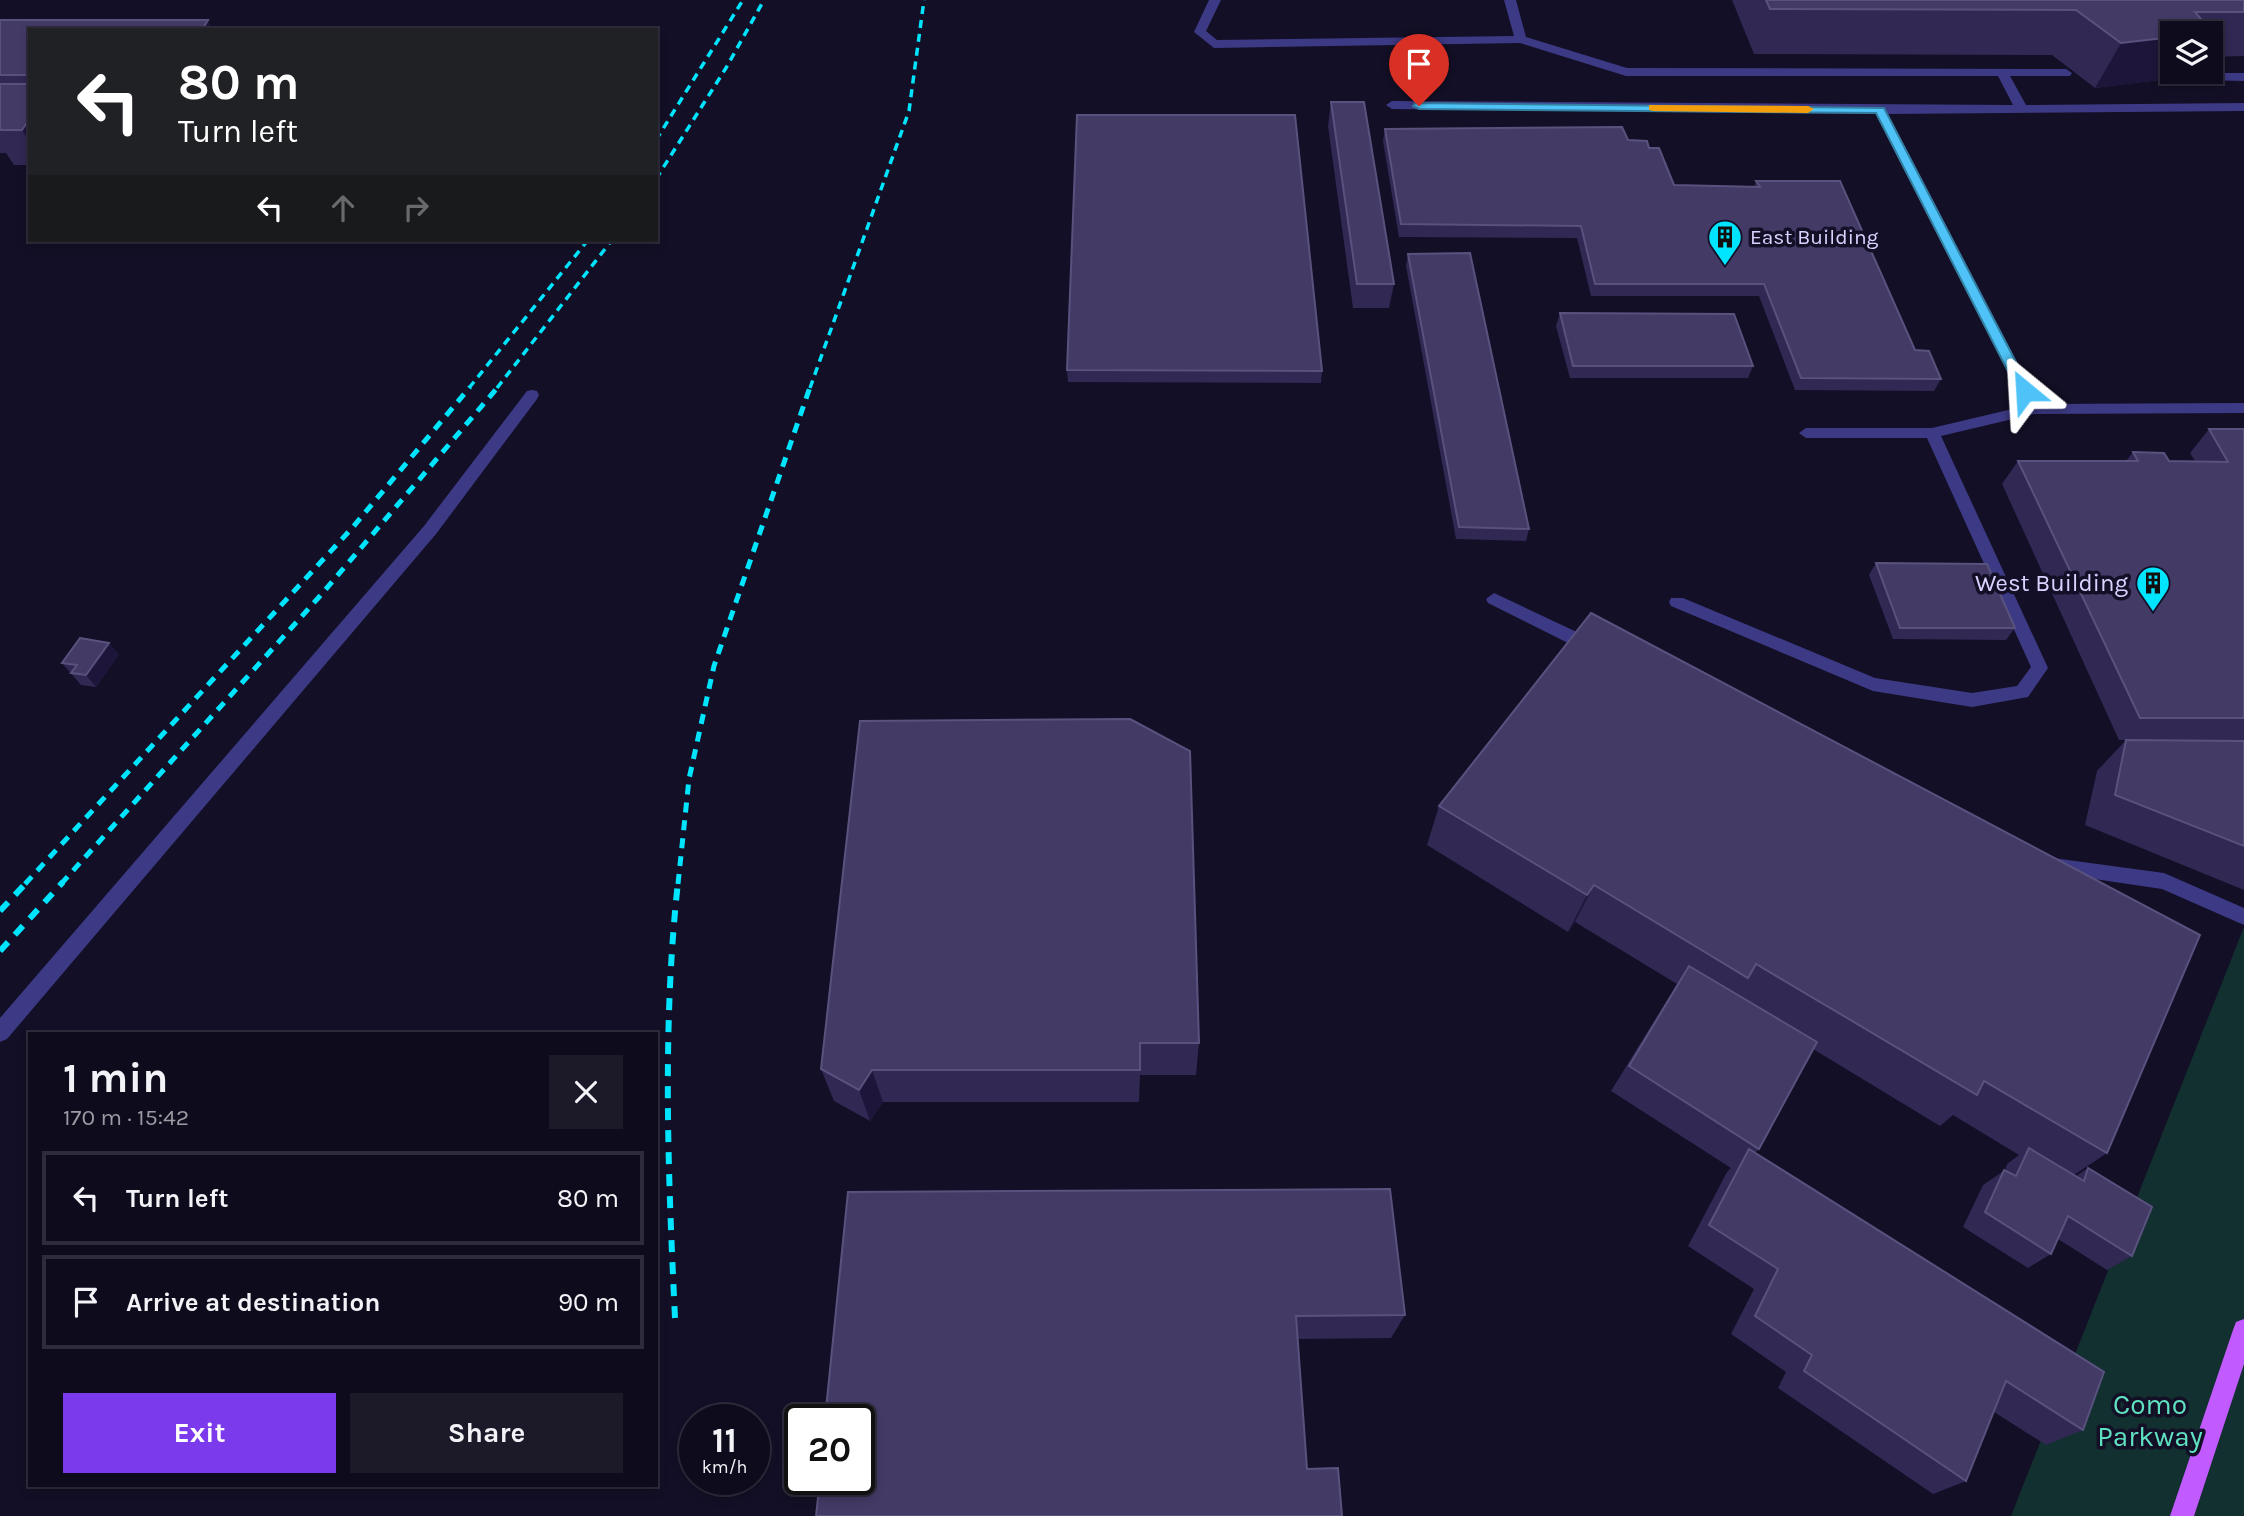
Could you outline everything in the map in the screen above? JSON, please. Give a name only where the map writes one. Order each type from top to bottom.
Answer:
[{"type":"main road","points":[[2182,1516],[2244,1330]]},
{"type":"lane","points":[[1215,0],[1200,33],[1214,44],[1521,39],[1626,72],[2066,74]]},
{"type":"lane","points":[[1510,0],[1521,39]]},
{"type":"lane","points":[[2002,73],[2021,108]]},
{"type":"lane","points":[[2223,77],[2244,77]]},
{"type":"lane","points":[[1392,105],[1880,110],[2244,107]]},
{"type":"lane","points":[[1880,110],[2034,409]]},
{"type":"lane","points":[[0,1033],[430,530],[532,395]]},
{"type":"lane","points":[[1805,433],[1932,433],[2034,409],[2244,408]]},
{"type":"lane","points":[[1677,603],[1873,684],[1972,700],[2022,692],[2040,668],[1932,433]]},
{"type":"lane","points":[[1494,599],[1607,654]]},
{"type":"lane","points":[[2032,859],[2045,865],[2164,881],[2244,917]]},
{"type":"green space","name":"Como Parkway","points":[[2244,927],[2244,1516],[2011,1516]]},
{"type":"building","points":[[1766,0],[2244,0],[2244,12],[2195,12],[2203,21],[2160,21],[2160,38],[2121,43],[2076,10],[1770,9]]},
{"type":"building","points":[[0,20],[208,20],[203,28],[28,28],[28,75],[0,75]]},
{"type":"building","points":[[0,84],[28,84],[28,121],[22,130],[0,130]]},
{"type":"building","points":[[1331,102],[1364,102],[1394,284],[1357,284]]},
{"type":"building","points":[[1077,115],[1295,115],[1322,371],[1067,370]]},
{"type":"building","name":"East Building","points":[[1622,127],[1628,140],[1647,141],[1649,148],[1659,148],[1674,185],[1760,187],[1756,181],[1840,181],[1915,350],[1929,351],[1941,379],[1801,378],[1764,284],[1595,284],[1581,226],[1401,224],[1385,129]]},
{"type":"building","points":[[1470,253],[1529,529],[1459,527],[1408,254]]},
{"type":"building","points":[[1560,313],[1734,314],[1753,366],[1573,366]]},
{"type":"building","name":"West Building","points":[[2209,429],[2244,429],[2244,718],[2140,718],[2018,461],[2138,461],[2133,452],[2164,453],[2169,461],[2228,462]]},
{"type":"building","points":[[1876,563],[1987,564],[2015,628],[1900,628]]},
{"type":"building","points":[[1591,613],[2200,935],[2107,1153],[1984,1081],[1977,1095],[1756,964],[1748,978],[1594,885],[1587,895],[1439,806]]},
{"type":"building","points":[[80,638],[109,643],[86,675],[71,673],[77,665],[62,663]]},
{"type":"building","points":[[1130,719],[1190,751],[1199,1043],[1140,1043],[1140,1070],[872,1070],[859,1090],[821,1069],[860,721]]},
{"type":"building","points":[[2126,740],[2244,741],[2244,846],[2115,795]]},
{"type":"building","points":[[1689,966],[1817,1042],[1759,1149],[1629,1066]]},
{"type":"building","points":[[2029,1148],[2084,1181],[2088,1168],[2152,1207],[2132,1256],[2068,1216],[2051,1254],[1985,1212],[2004,1170],[2016,1176]]},
{"type":"building","points":[[1749,1149],[2104,1372],[2083,1430],[2006,1381],[1966,1481],[1804,1371],[1812,1355],[1755,1316],[1778,1269],[1709,1225]]},
{"type":"building","points":[[1390,1189],[1405,1315],[1296,1316],[1307,1469],[1338,1468],[1342,1516],[816,1516],[818,1495],[875,1495],[875,1404],[827,1404],[848,1192]]},
{"type":"railway","points":[[658,137],[743,0]]},
{"type":"railway","points":[[658,176],[726,68],[764,0]]},
{"type":"railway","points":[[810,388],[909,111],[924,0]]},
{"type":"railway","points":[[469,388],[586,242]]},
{"type":"railway","points":[[497,388],[610,242]]},
{"type":"railway","points":[[25,884],[353,527],[470,387]]},
{"type":"railway","points":[[61,884],[320,596],[498,387]]},
{"type":"railway","points":[[678,884],[689,779],[714,666],[810,387]]},
{"type":"railway","points":[[0,911],[27,882]]},
{"type":"railway","points":[[0,951],[63,882]]},
{"type":"railway","points":[[675,1318],[668,1045],[678,882]]},
{"type":"slow traffic","points":[[1653,108],[1808,109]]},
{"type":"place","name":"East Building","points":[[1725,267]]},
{"type":"place","name":"West Building","points":[[2153,613]]},
{"type":"route","points":[[1419,106],[1880,110],[2025,391]]}]
